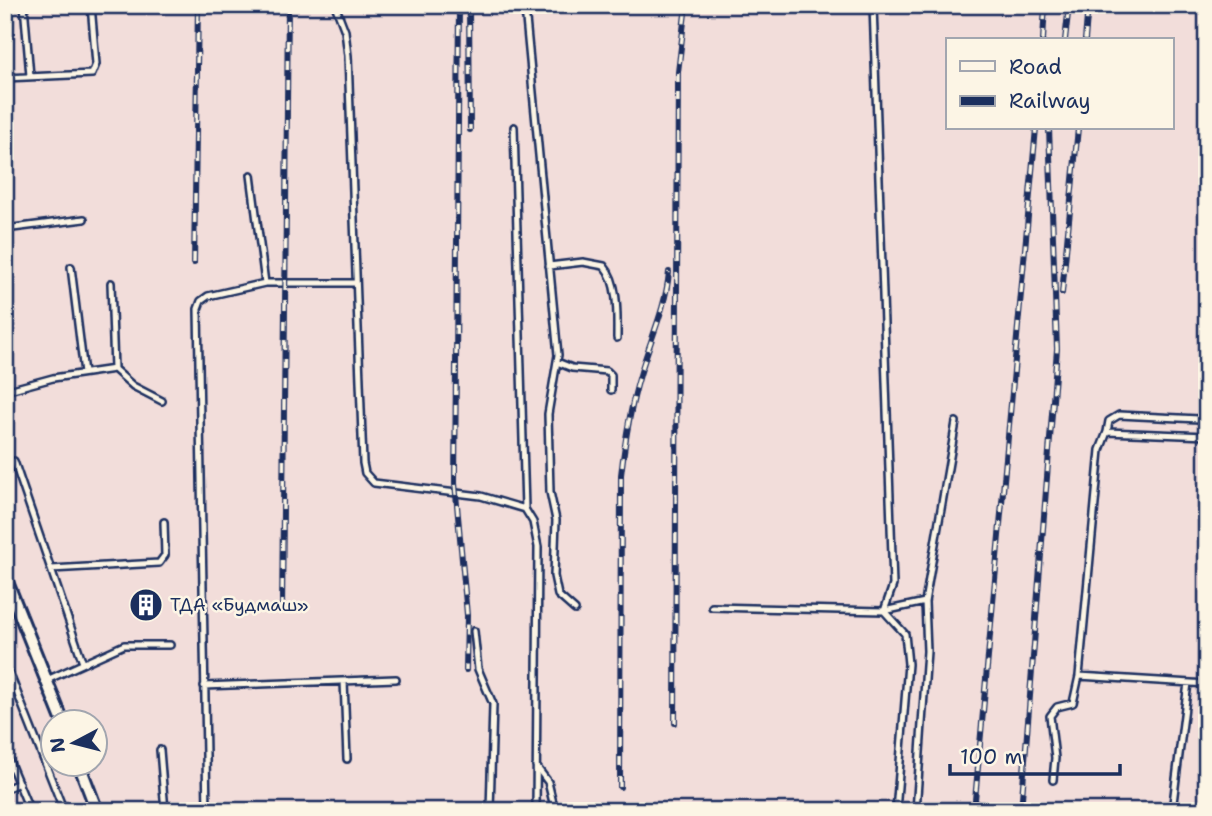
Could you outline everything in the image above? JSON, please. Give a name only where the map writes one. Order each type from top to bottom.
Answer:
[{"type":"street","points":[[5,577],[58,708]]},
{"type":"street","points":[[84,778],[97,811]]},
{"type":"lane","points":[[24,5],[30,76]]},
{"type":"lane","points":[[5,78],[88,75],[95,70],[91,5]]},
{"type":"lane","points":[[335,5],[345,31],[348,56],[363,463],[374,483],[481,496],[525,509]]},
{"type":"lane","points":[[521,5],[526,19],[557,362],[548,414],[550,492],[557,529],[554,576],[558,595],[575,610]]},
{"type":"lane","points":[[873,5],[893,585],[884,611]]},
{"type":"lane","points":[[514,127],[525,509],[533,523],[538,547],[536,811]]},
{"type":"lane","points":[[251,175],[265,283]]},
{"type":"lane","points":[[5,229],[84,219]]},
{"type":"lane","points":[[549,266],[583,262],[604,266],[610,272],[617,313],[617,338]]},
{"type":"lane","points":[[71,267],[84,373]]},
{"type":"lane","points":[[111,283],[114,369],[133,386],[162,401]]},
{"type":"lane","points":[[206,811],[198,309],[201,301],[208,296],[265,283],[356,283]]},
{"type":"lane","points":[[557,362],[572,368],[607,371],[611,375],[611,390]]},
{"type":"lane","points":[[5,391],[114,369]]},
{"type":"lane","points":[[1053,780],[1055,758],[1049,716],[1057,707],[1073,703],[1077,699],[1100,450],[1109,421],[1119,415],[1199,419]]},
{"type":"lane","points":[[916,811],[927,651],[925,602],[956,422]]},
{"type":"lane","points":[[1107,432],[1207,436]]},
{"type":"lane","points":[[14,461],[83,663]]},
{"type":"lane","points":[[51,569],[159,563],[165,555],[164,522]]},
{"type":"lane","points":[[712,607],[884,611],[925,602]]},
{"type":"lane","points":[[884,611],[905,634],[908,664],[896,811]]},
{"type":"lane","points":[[474,631],[478,669],[493,704],[490,811]]},
{"type":"lane","points":[[47,680],[124,645],[170,645]]},
{"type":"lane","points":[[9,672],[8,680],[64,811]]},
{"type":"lane","points":[[1079,676],[1207,684]]},
{"type":"lane","points":[[204,686],[396,679]]},
{"type":"lane","points":[[344,681],[347,759]]},
{"type":"lane","points":[[1172,811],[1188,683]]},
{"type":"lane","points":[[160,750],[165,811]]},
{"type":"lane","points":[[5,751],[30,811]]},
{"type":"lane","points":[[535,765],[548,782],[555,811]]},
{"type":"lane","points":[[5,789],[19,783]]},
{"type":"railway","points":[[194,263],[198,5]]},
{"type":"railway","points":[[282,610],[288,5]]},
{"type":"railway","points":[[459,5],[455,483],[467,615],[466,670]]},
{"type":"railway","points":[[469,5],[470,130]]},
{"type":"railway","points":[[675,723],[678,72],[686,5]]},
{"type":"railway","points":[[1043,38],[1045,5]]},
{"type":"railway","points":[[1065,38],[1069,5]]},
{"type":"railway","points":[[1085,38],[1088,5]]},
{"type":"railway","points":[[974,811],[1036,130]]},
{"type":"railway","points":[[1021,811],[1057,349],[1049,130]]},
{"type":"railway","points":[[1062,293],[1078,130]]},
{"type":"railway","points":[[620,787],[621,475],[633,400],[661,311],[669,272]]},
{"type":"place","name":"ТДА «Будмаш»","points":[[146,605]]}]
